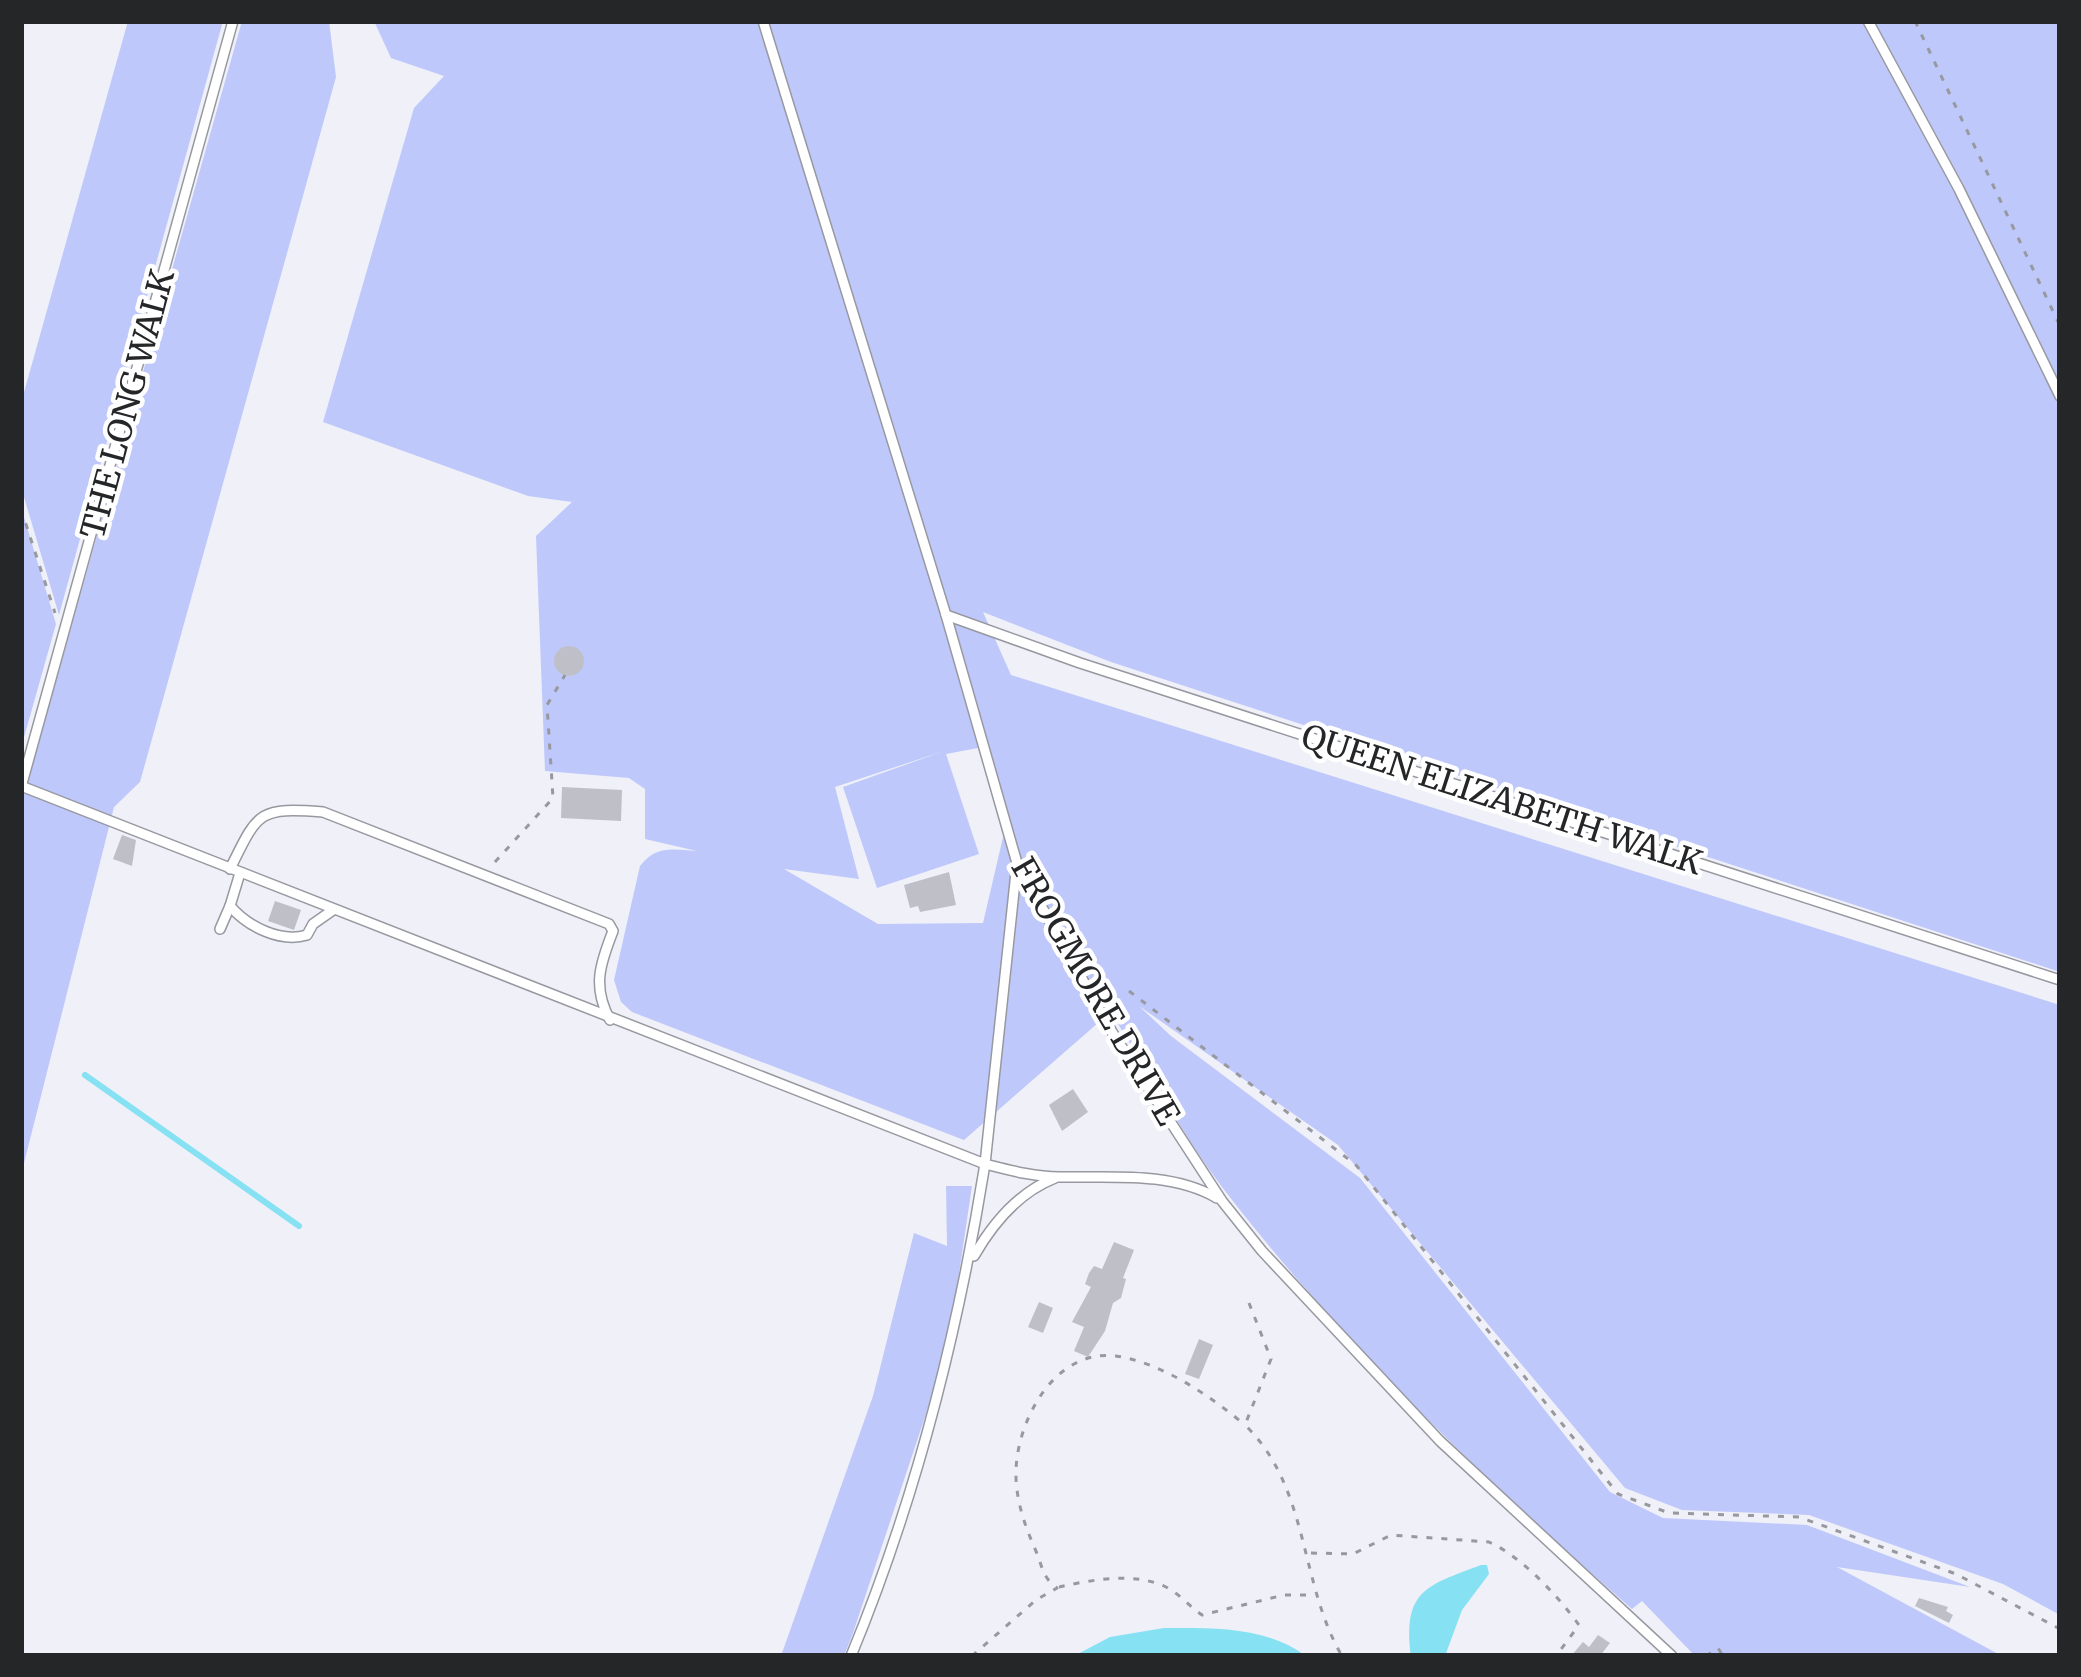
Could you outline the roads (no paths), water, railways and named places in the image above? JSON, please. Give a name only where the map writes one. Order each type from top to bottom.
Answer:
[{"type":"lane","name":"THE LONG WALK","points":[[21,786],[233,21]]},
{"type":"lane","name":"FROGMORE DRIVE","points":[[763,21],[946,615],[1016,862],[1112,1032],[1222,1201],[1262,1251],[1440,1441],[1672,1656]]},
{"type":"lane","points":[[1868,21],[1959,189],[2060,396]]},
{"type":"lane","name":"QUEEN ELIZABETH WALK","points":[[946,615],[2060,980]]},
{"type":"lane","points":[[21,786],[985,1164],[1056,1177],[1142,1178],[1203,1190],[1222,1201]]},
{"type":"lane","points":[[220,929],[253,821],[280,808],[323,812],[612,927],[599,966],[597,997],[610,1020]]},
{"type":"lane","points":[[851,1656],[933,1412],[968,1266],[985,1164],[1016,862]]},
{"type":"lane","points":[[230,906],[241,918],[291,940],[307,934],[333,910]]},
{"type":"lane","points":[[968,1266],[986,1234],[1010,1208],[1030,1190],[1056,1177]]},
{"type":"waterway","points":[[85,1075],[299,1226]]}]
